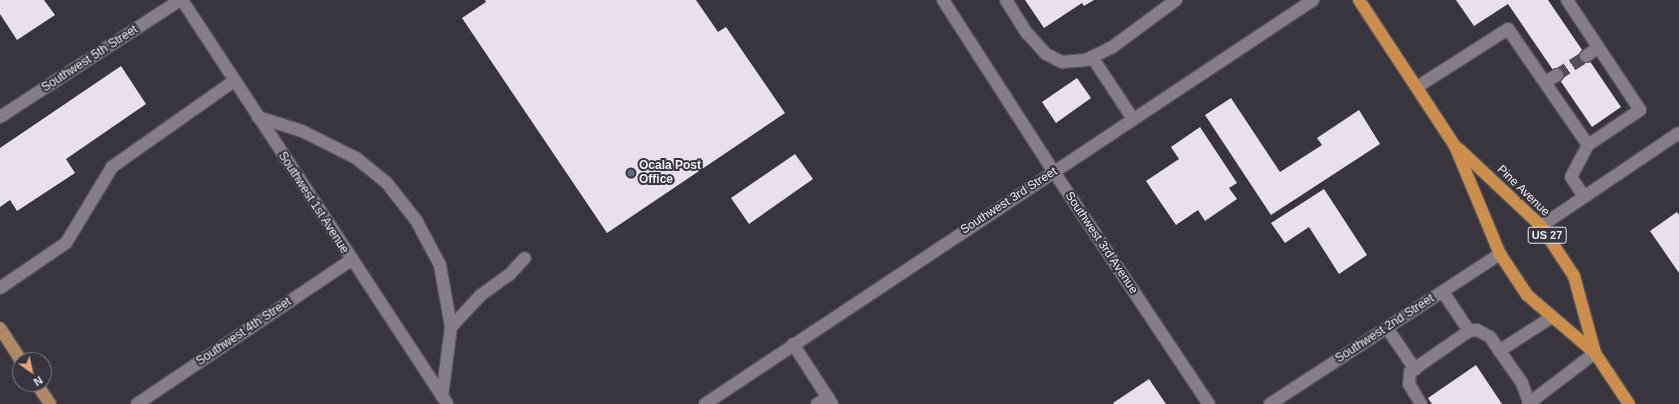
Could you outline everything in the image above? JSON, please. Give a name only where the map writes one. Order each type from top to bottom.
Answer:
[{"type":"highway","name":"Pine Avenue","points":[[1359,0],[1455,146],[1500,254],[1527,295],[1595,353],[1629,404]]},
{"type":"highway","name":"Pine Avenue","points":[[1455,146],[1540,226],[1574,276],[1595,353]]},
{"type":"main road","points":[[0,328],[16,352]]},
{"type":"main road","points":[[42,392],[50,404]]},
{"type":"street","name":"Southwest 1st Avenue","points":[[181,0],[444,400]]},
{"type":"street","name":"Southwest 5th Street","points":[[0,117],[181,0]]},
{"type":"street","name":"Southwest 3rd Avenue","points":[[943,0],[1054,172],[1209,404]]},
{"type":"street","points":[[1006,0],[1027,33],[1046,54],[1062,62],[1086,60],[1112,48],[1176,0]]},
{"type":"street","name":"Southwest 3rd Street","points":[[705,404],[793,344],[1313,0]]},
{"type":"street","points":[[1567,0],[1640,110],[1588,145],[1571,177],[1584,196]]},
{"type":"street","points":[[1417,88],[1508,29],[1588,145]]},
{"type":"street","points":[[1586,56],[1598,48]]},
{"type":"street","points":[[1092,57],[1134,119]]},
{"type":"street","points":[[1545,82],[1557,75]]},
{"type":"street","points":[[0,288],[66,243],[112,167],[234,81]]},
{"type":"street","points":[[258,117],[302,131],[356,158],[386,182],[416,220],[440,265],[451,327],[444,400]]},
{"type":"street","points":[[1540,226],[1679,133]]},
{"type":"street","name":"Southwest 2nd Street","points":[[1270,404],[1500,254]]},
{"type":"street","points":[[451,327],[481,295],[509,275],[525,258]]},
{"type":"street","name":"Southwest 4th Street","points":[[137,404],[351,260]]},
{"type":"street","points":[[1443,292],[1469,331]]},
{"type":"street","points":[[1500,351],[1552,317]]},
{"type":"street","points":[[1387,328],[1415,369]]},
{"type":"street","points":[[1422,404],[1409,384],[1410,372],[1469,331],[1477,330],[1490,337],[1522,383],[1529,403],[1595,353]]},
{"type":"street","points":[[793,344],[830,401],[818,404]]},
{"type":"building","points":[[0,0],[44,0],[55,15],[17,40],[0,14]]},
{"type":"building","name":"Ocala Post Office","points":[[485,0],[696,0],[718,32],[726,27],[785,113],[607,233],[462,18],[486,2]]},
{"type":"building","points":[[1025,0],[1094,0],[1084,6],[1082,3],[1044,28]]},
{"type":"building","points":[[1456,0],[1548,0],[1621,107],[1592,127],[1508,4],[1474,26]]},
{"type":"building","points":[[121,66],[146,104],[66,159],[75,173],[17,211],[10,200],[0,207],[0,148]]},
{"type":"building","points":[[1077,78],[1091,98],[1056,123],[1042,102]]},
{"type":"building","points":[[1231,98],[1280,172],[1322,145],[1317,138],[1359,110],[1380,144],[1271,215],[1205,115]]},
{"type":"building","points":[[1200,127],[1237,183],[1229,188],[1237,199],[1205,221],[1198,210],[1176,225],[1146,181],[1179,159],[1171,147]]},
{"type":"building","points":[[795,154],[813,179],[749,224],[731,198]]},
{"type":"building","points":[[1324,189],[1367,255],[1339,274],[1309,227],[1285,243],[1271,223]]},
{"type":"building","points":[[1677,212],[1679,215],[1679,273],[1650,231]]},
{"type":"building","points":[[1476,365],[1502,404],[1432,404],[1428,398]]},
{"type":"building","points":[[1149,379],[1166,404],[1113,403]]},
{"type":"tunnel","points":[[1557,75],[1586,56]]},
{"type":"place","name":"Ocala Post Office","points":[[631,173]]}]
